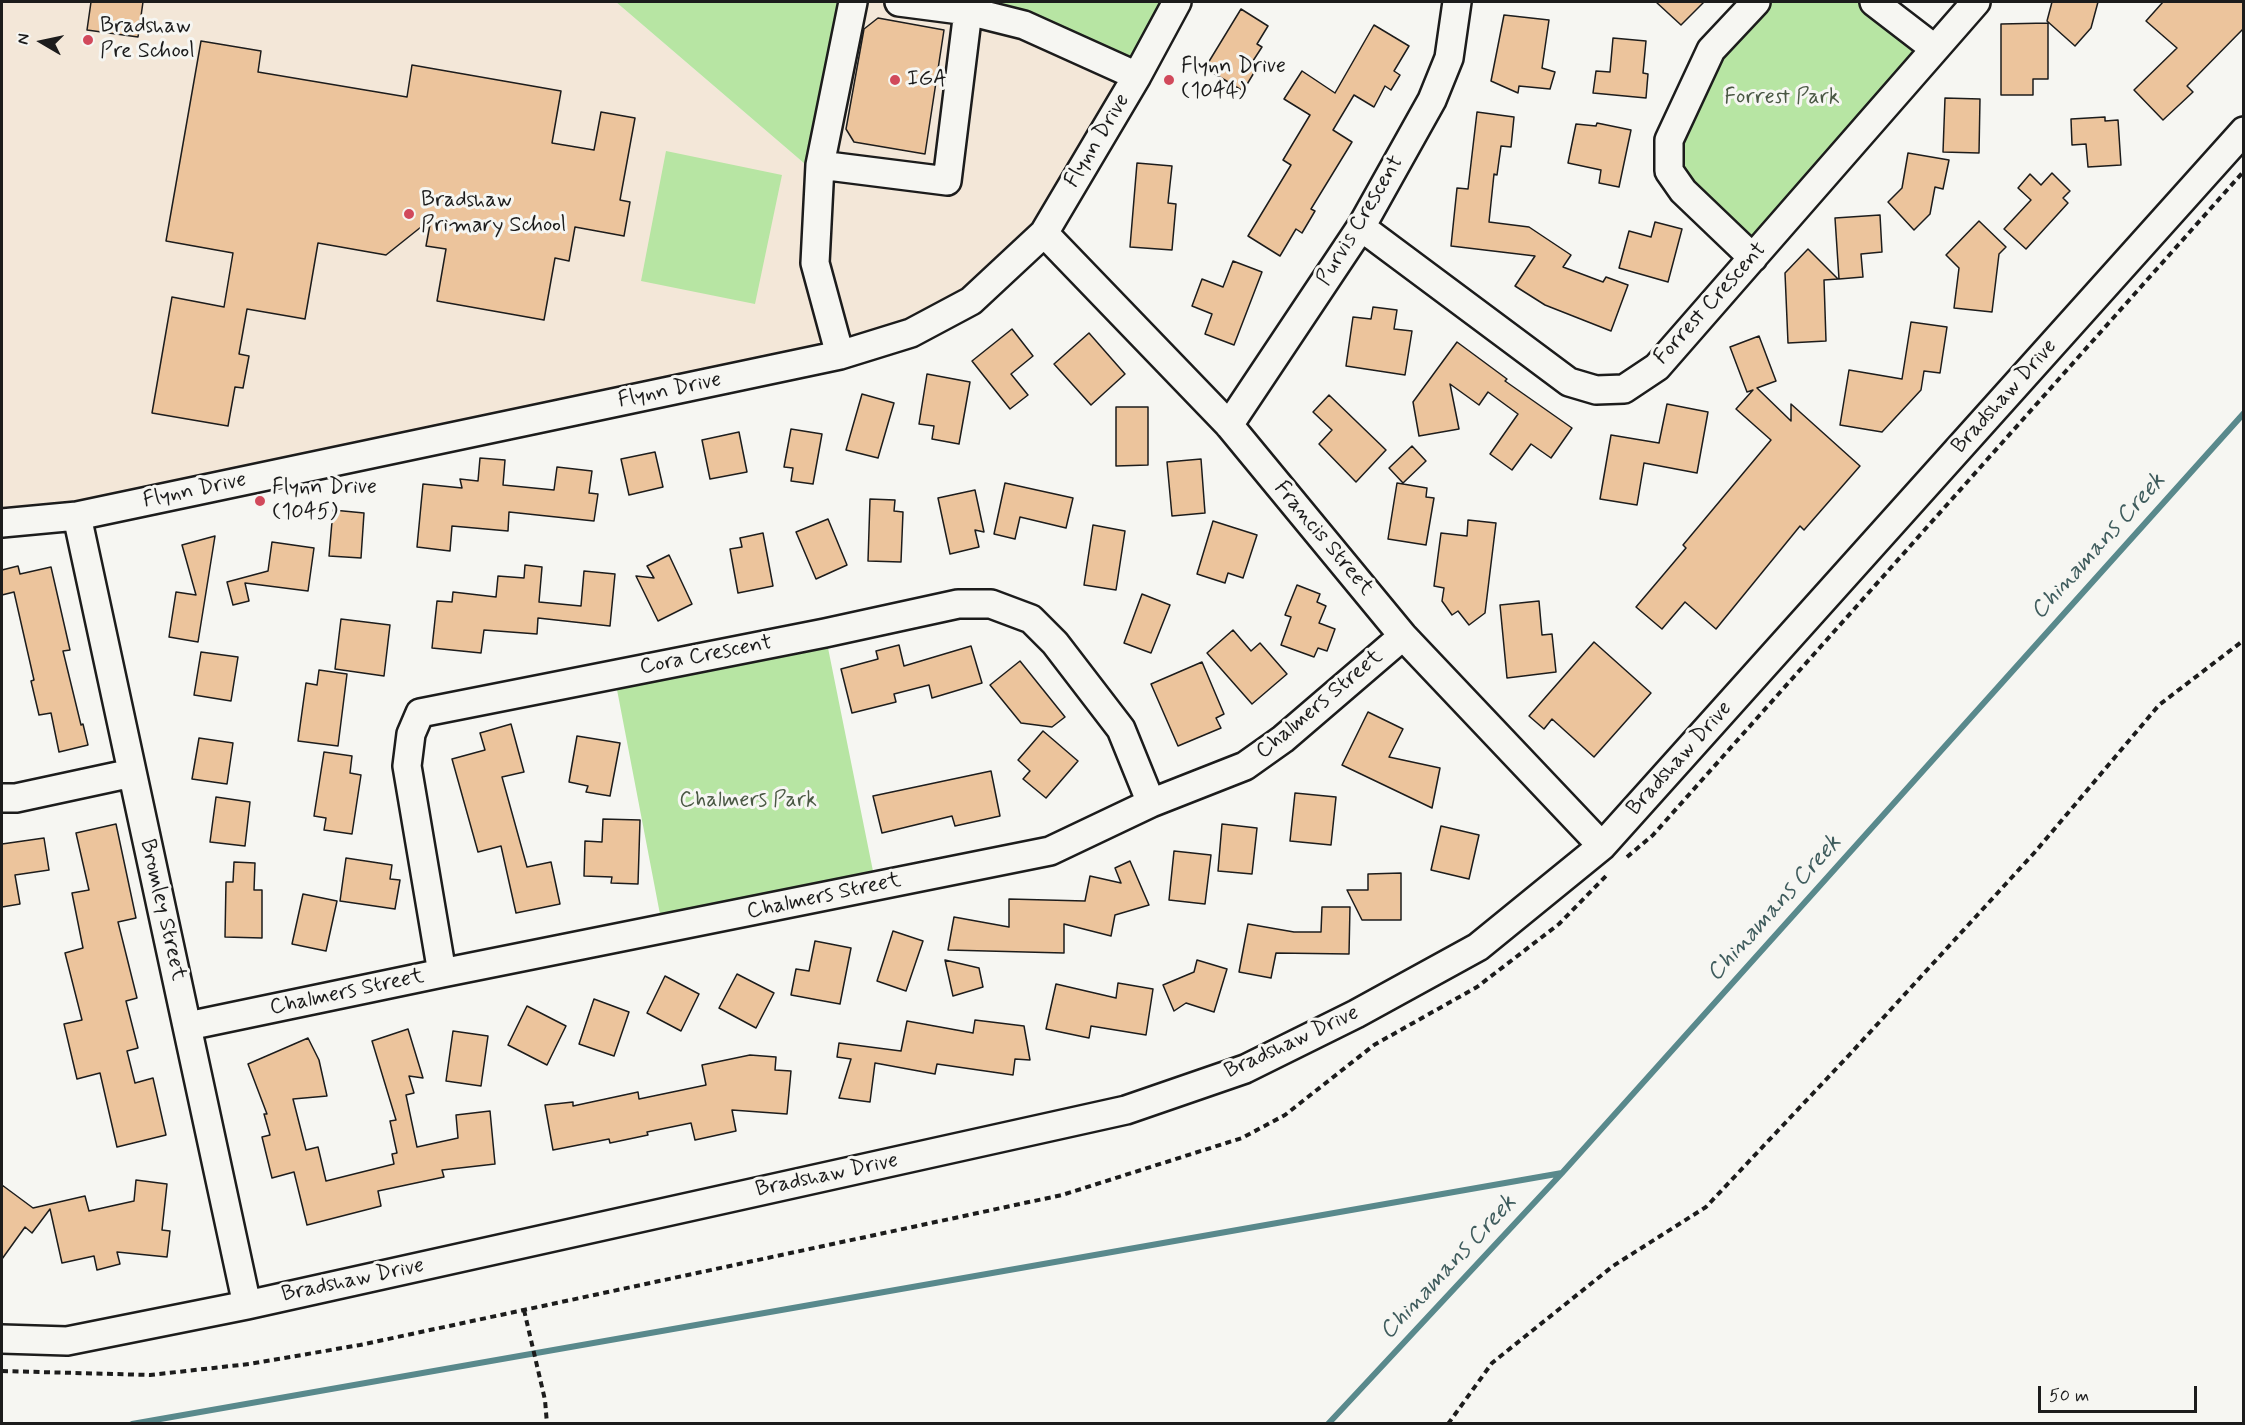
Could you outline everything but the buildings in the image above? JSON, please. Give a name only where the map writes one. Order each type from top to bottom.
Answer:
[{"type":"street","points":[[840,355],[815,263],[820,165],[853,2]]},
{"type":"street","points":[[899,2],[968,12],[1024,25],[1137,76]]},
{"type":"street","name":"Flynn Drive","points":[[2,523],[77,516],[840,355],[910,333],[971,301],[1044,233],[1137,76],[1177,2]]},
{"type":"street","name":"Purvis Crescent","points":[[1229,425],[1361,227],[1432,100],[1449,58],[1457,2]]},
{"type":"street","points":[[1753,258],[1683,191],[1669,171],[1669,140],[1711,50],[1756,2]]},
{"type":"street","points":[[1874,2],[1935,50]]},
{"type":"street","name":"Forrest Crescent","points":[[1361,227],[1569,382],[1596,390],[1624,388],[1656,367],[1976,2]]},
{"type":"street","points":[[820,165],[947,181],[968,12]]},
{"type":"street","name":"Bradshaw Drive","points":[[2,1339],[67,1341],[248,1305],[1126,1110],[1245,1069],[1356,1014],[1478,947],[1602,846],[2244,131]]},
{"type":"street","name":"Francis Street","points":[[1044,233],[1229,425],[1403,636],[1602,846]]},
{"type":"street","name":"Bromley Street","points":[[77,516],[248,1305]]},
{"type":"street","name":"Cora Crescent","points":[[442,973],[407,766],[411,734],[420,713],[958,604],[991,604],[1031,619],[1055,643],[1121,729],[1151,803]]},
{"type":"street","name":"Chalmers Street","points":[[188,1026],[1050,851],[1151,803],[1245,766],[1283,739],[1403,636]]},
{"type":"street","points":[[2,798],[16,798],[132,773]]},
{"type":"path","points":[[1626,857],[1660,826],[2244,171]]},
{"type":"path","points":[[1448,1424],[1492,1363],[1613,1266],[1706,1207],[2035,852],[2158,705],[2244,640]]},
{"type":"path","points":[[2,1371],[150,1375],[249,1364],[360,1346],[1062,1195],[1242,1138],[1285,1115],[1374,1045],[1477,987],[1559,924],[1609,873]]},
{"type":"path","points":[[524,1310],[544,1400],[547,1424]]},
{"type":"shaded area","name":"Bradshaw Primary School","points":[[2,2],[616,2],[805,164],[819,165],[853,2],[899,2],[968,11],[1137,76],[1044,233],[911,333],[2,523]]},
{"type":"green space","points":[[616,2],[853,2],[820,165],[805,164]]},
{"type":"green space","points":[[899,2],[1177,2],[1137,76],[1024,25]]},
{"type":"green space","name":"Forrest Park","points":[[1756,2],[1874,2],[1935,49],[1753,258],[1669,171],[1711,50]]},
{"type":"green space","points":[[666,151],[782,175],[755,304],[641,281]]},
{"type":"green space","name":"Chalmers Park","points":[[825,633],[876,886],[663,930],[614,674]]},
{"type":"waterway","name":"Chinamans Creek","points":[[1328,1424],[1562,1173],[2244,413]]},
{"type":"waterway","points":[[132,1424],[1562,1173]]},
{"type":"place","name":"Bradshaw Pre School","points":[[88,40]]},
{"type":"place","name":"IGA","points":[[895,80]]},
{"type":"place","name":"Flynn Drive (1044)","points":[[1169,80]]},
{"type":"place","name":"Bradshaw Primary School","points":[[409,214]]},
{"type":"place","name":"Flynn Drive (1045)","points":[[260,501]]}]
